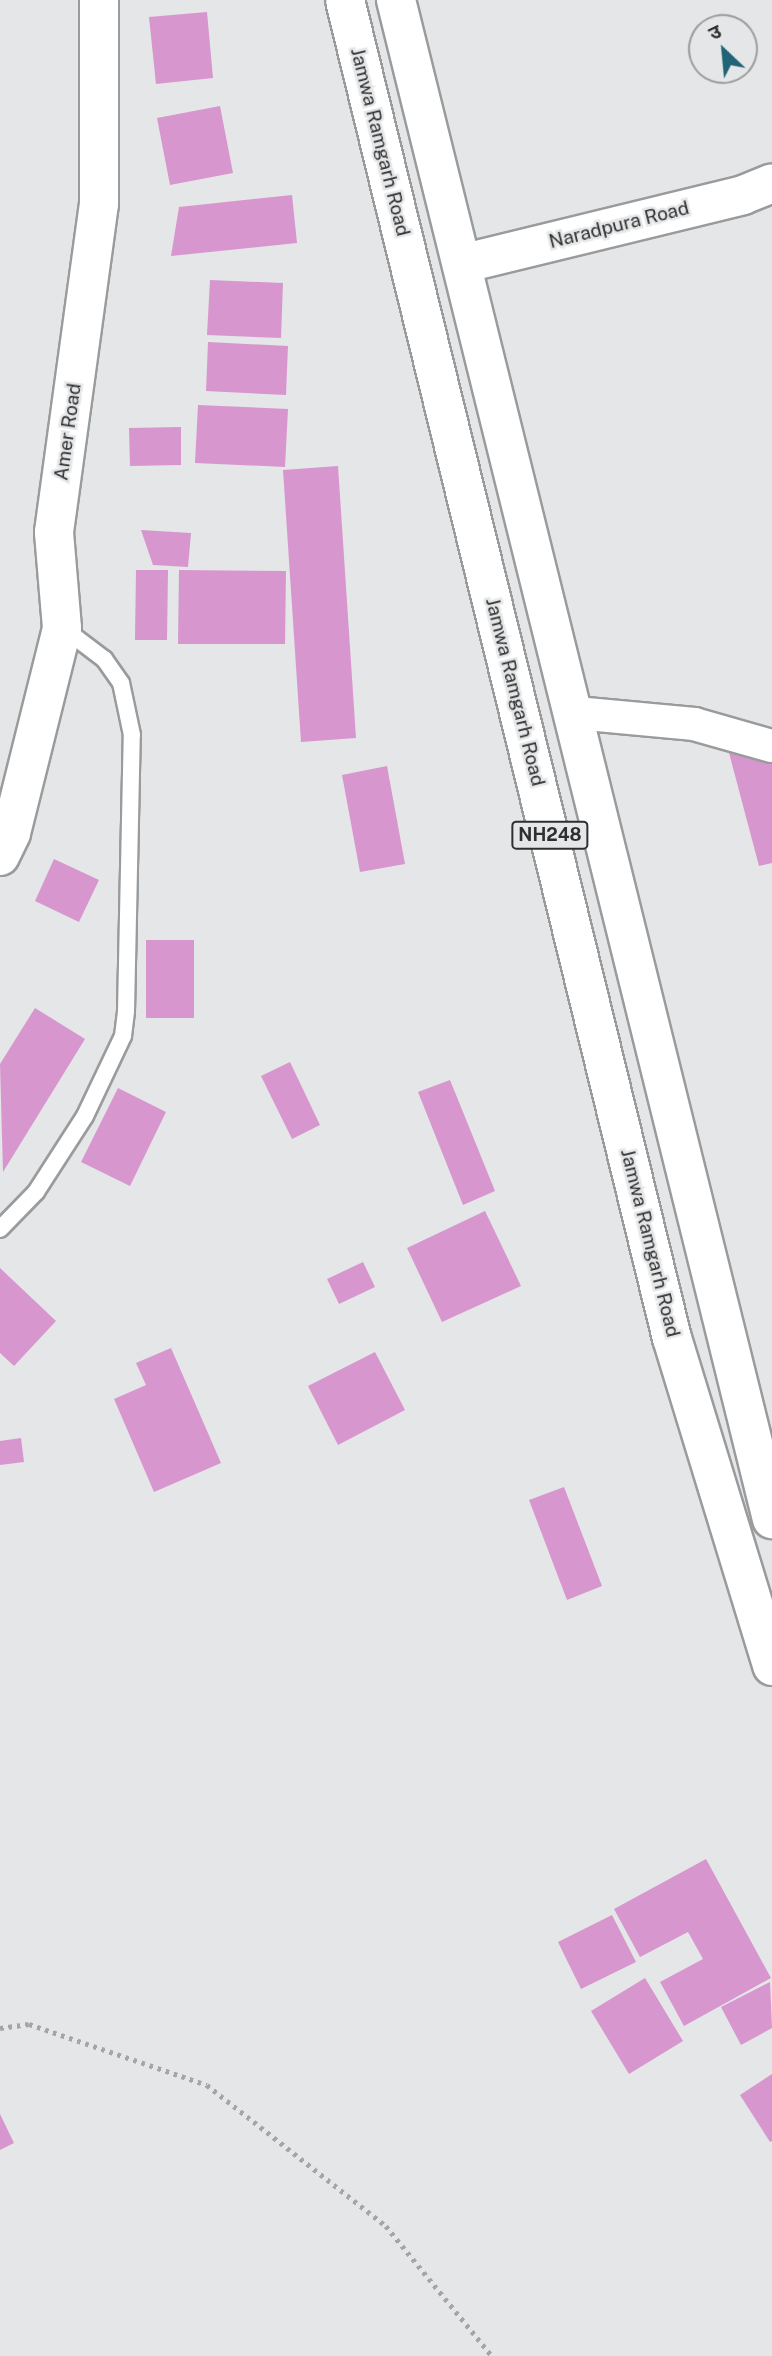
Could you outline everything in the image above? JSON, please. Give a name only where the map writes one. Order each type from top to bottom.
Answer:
[{"type":"main road","name":"Amer Road","points":[[0,856],[11,833],[62,628],[54,532],[99,204],[99,0]]},
{"type":"main road","name":"Jamwa Ramgarh Road","points":[[345,0],[672,1338],[772,1666]]},
{"type":"main road","name":"NH248","points":[[396,0],[465,263],[576,713],[681,1166],[772,1519]]},
{"type":"main road","name":"Naradpura Road","points":[[465,263],[743,195],[772,183]]},
{"type":"street","points":[[576,713],[694,724],[772,746]]},
{"type":"lane","points":[[0,1229],[36,1192],[85,1116],[123,1036],[126,1011],[132,735],[121,683],[104,659],[62,628]]},
{"type":"path","points":[[0,2028],[29,2024],[207,2085],[386,2225],[492,2356]]},
{"type":"building","points":[[207,12],[213,78],[156,84],[149,17]]},
{"type":"building","points":[[220,106],[233,173],[170,185],[157,118]]},
{"type":"building","points":[[292,195],[297,243],[171,256],[179,207]]},
{"type":"building","points":[[210,280],[283,283],[281,338],[207,335]]},
{"type":"building","points":[[208,342],[288,346],[286,395],[206,391]]},
{"type":"building","points":[[198,405],[288,409],[285,467],[195,463]]},
{"type":"building","points":[[181,427],[181,465],[130,466],[129,428]]},
{"type":"building","points":[[338,466],[356,738],[301,742],[283,470]]},
{"type":"building","points":[[141,530],[191,533],[188,567],[153,565]]},
{"type":"building","points":[[136,570],[168,570],[167,640],[135,640]]},
{"type":"building","points":[[179,570],[286,571],[285,644],[178,644]]},
{"type":"building","points":[[728,749],[772,758],[772,863],[759,866]]},
{"type":"building","points":[[387,766],[405,864],[360,872],[342,775]]},
{"type":"building","points":[[54,859],[99,880],[79,922],[35,901]]},
{"type":"building","points":[[146,940],[194,940],[194,1018],[146,1018]]},
{"type":"building","points":[[35,1008],[85,1039],[3,1172],[0,1064]]},
{"type":"building","points":[[290,1062],[320,1125],[292,1139],[261,1076]]},
{"type":"building","points":[[450,1080],[495,1191],[463,1205],[418,1092]]},
{"type":"building","points":[[118,1088],[166,1112],[130,1186],[81,1162]]},
{"type":"building","points":[[485,1211],[521,1286],[442,1322],[407,1248]]},
{"type":"building","points":[[363,1262],[375,1287],[339,1304],[327,1279]]},
{"type":"building","points":[[0,1268],[56,1321],[14,1366],[0,1353]]},
{"type":"building","points":[[171,1348],[221,1463],[154,1492],[114,1399],[146,1385],[136,1363]]},
{"type":"building","points":[[375,1352],[405,1410],[338,1445],[308,1386]]},
{"type":"building","points":[[21,1438],[24,1462],[0,1465],[0,1441]]},
{"type":"building","points":[[564,1487],[602,1586],[567,1600],[529,1500]]},
{"type":"building","points":[[706,1859],[771,1978],[684,2026],[660,1982],[703,1959],[688,1932],[640,1957],[614,1909]]},
{"type":"building","points":[[612,1915],[636,1962],[581,1989],[558,1942]]},
{"type":"building","points":[[645,1978],[683,2041],[629,2074],[591,2011]]},
{"type":"building","points":[[770,1982],[772,2028],[741,2045],[721,2007]]},
{"type":"building","points":[[772,2074],[772,2141],[770,2142],[740,2095]]},
{"type":"building","points":[[0,2114],[14,2143],[0,2150]]}]
